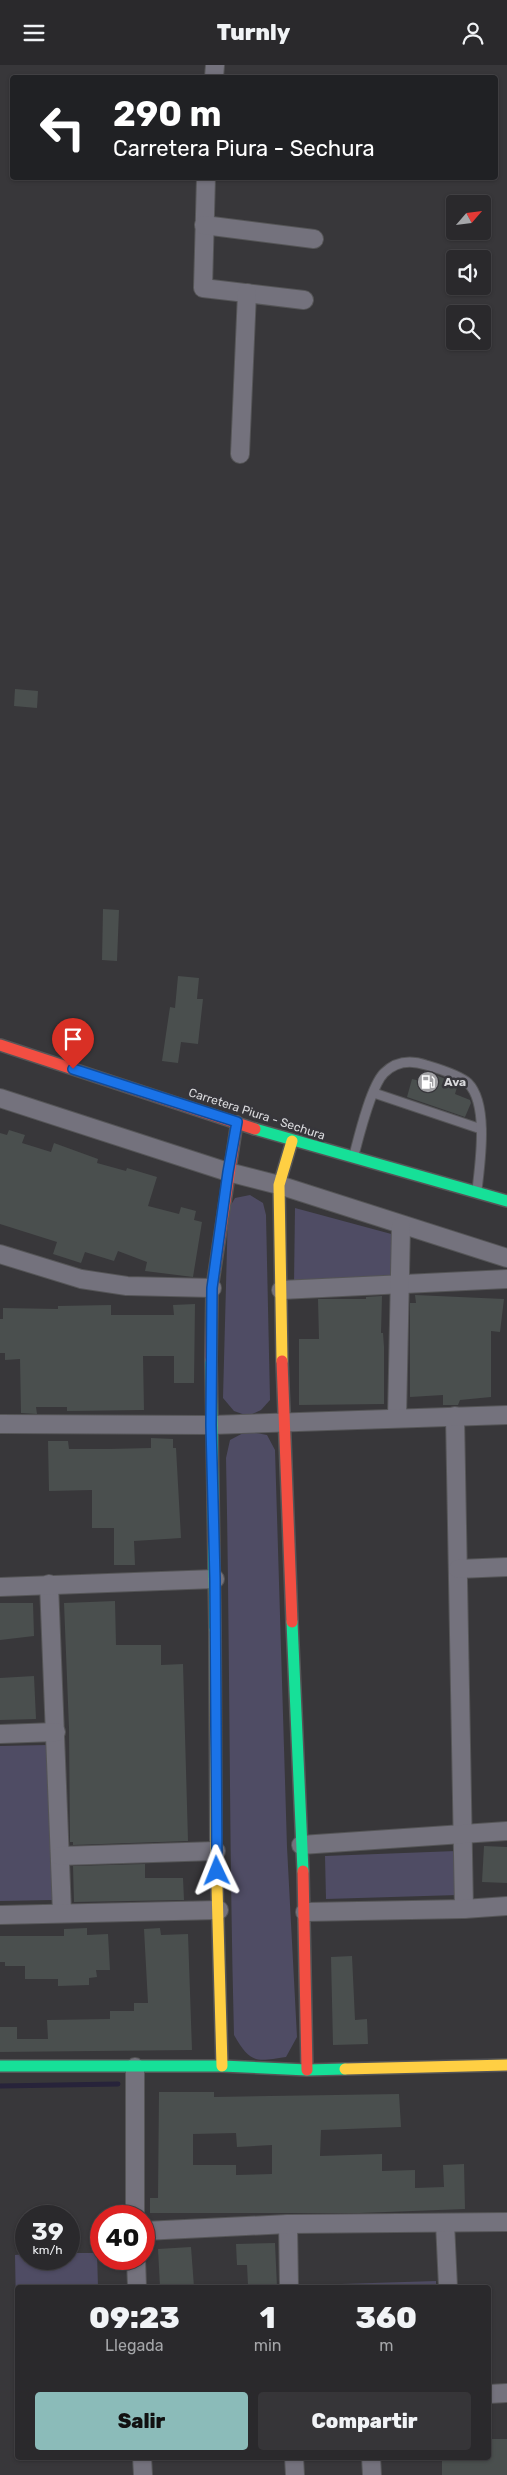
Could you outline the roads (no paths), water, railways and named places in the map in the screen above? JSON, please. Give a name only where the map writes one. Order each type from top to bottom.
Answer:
[{"type":"street","points":[[206,180],[203,288],[304,300]]},
{"type":"street","points":[[204,225],[314,239]]},
{"type":"street","points":[[240,454],[248,293]]},
{"type":"street","name":"Carretera Piura - Sechura","points":[[0,1045],[292,1141],[507,1201]]},
{"type":"street","points":[[0,1097],[228,1172],[279,1185],[401,1226],[469,1244],[507,1258]]},
{"type":"street","points":[[222,2066],[216,1851],[215,1579],[211,1425],[212,1288],[237,1122]]},
{"type":"street","points":[[292,1141],[279,1185],[283,1421],[300,1845],[305,1912],[307,2070]]},
{"type":"street","points":[[397,1418],[401,1226]]},
{"type":"street","points":[[0,1254],[81,1279],[127,1286],[212,1288]]},
{"type":"street","points":[[281,1290],[507,1279]]},
{"type":"street","points":[[0,1424],[211,1425],[283,1421],[507,1415]]},
{"type":"street","points":[[455,1416],[464,1909]]},
{"type":"street","points":[[458,1569],[507,1567]]},
{"type":"street","points":[[0,1587],[215,1579]]},
{"type":"street","points":[[49,1584],[62,1912]]},
{"type":"street","points":[[0,1734],[56,1732]]},
{"type":"street","points":[[300,1845],[507,1831]]},
{"type":"street","points":[[60,1856],[216,1851]]},
{"type":"street","points":[[305,1912],[464,1909],[507,1906]]},
{"type":"street","points":[[0,1915],[62,1912],[219,1910]]},
{"type":"street","points":[[0,2066],[222,2066],[307,2070],[507,2065]]},
{"type":"street","points":[[135,2067],[136,2205]]},
{"type":"street","points":[[155,2230],[288,2224],[507,2221]]},
{"type":"street","points":[[445,2223],[448,2285]]},
{"type":"street","points":[[288,2224],[289,2285]]},
{"type":"street","points":[[136,2270],[137,2285]]},
{"type":"street","points":[[491,2394],[507,2393]]},
{"type":"street","points":[[142,2460],[143,2475]]},
{"type":"street","points":[[294,2460],[295,2475]]},
{"type":"street","points":[[371,2460],[372,2475]]},
{"type":"lane","points":[[353,1158],[367,1106],[383,1074],[398,1064],[412,1061],[438,1068],[467,1082],[476,1098],[483,1143],[476,1193]]},
{"type":"lane","points":[[374,1093],[481,1129]]},
{"type":"waterway","points":[[0,2086],[118,2084]]},
{"type":"place","name":"Ava","points":[[428,1082]]}]
